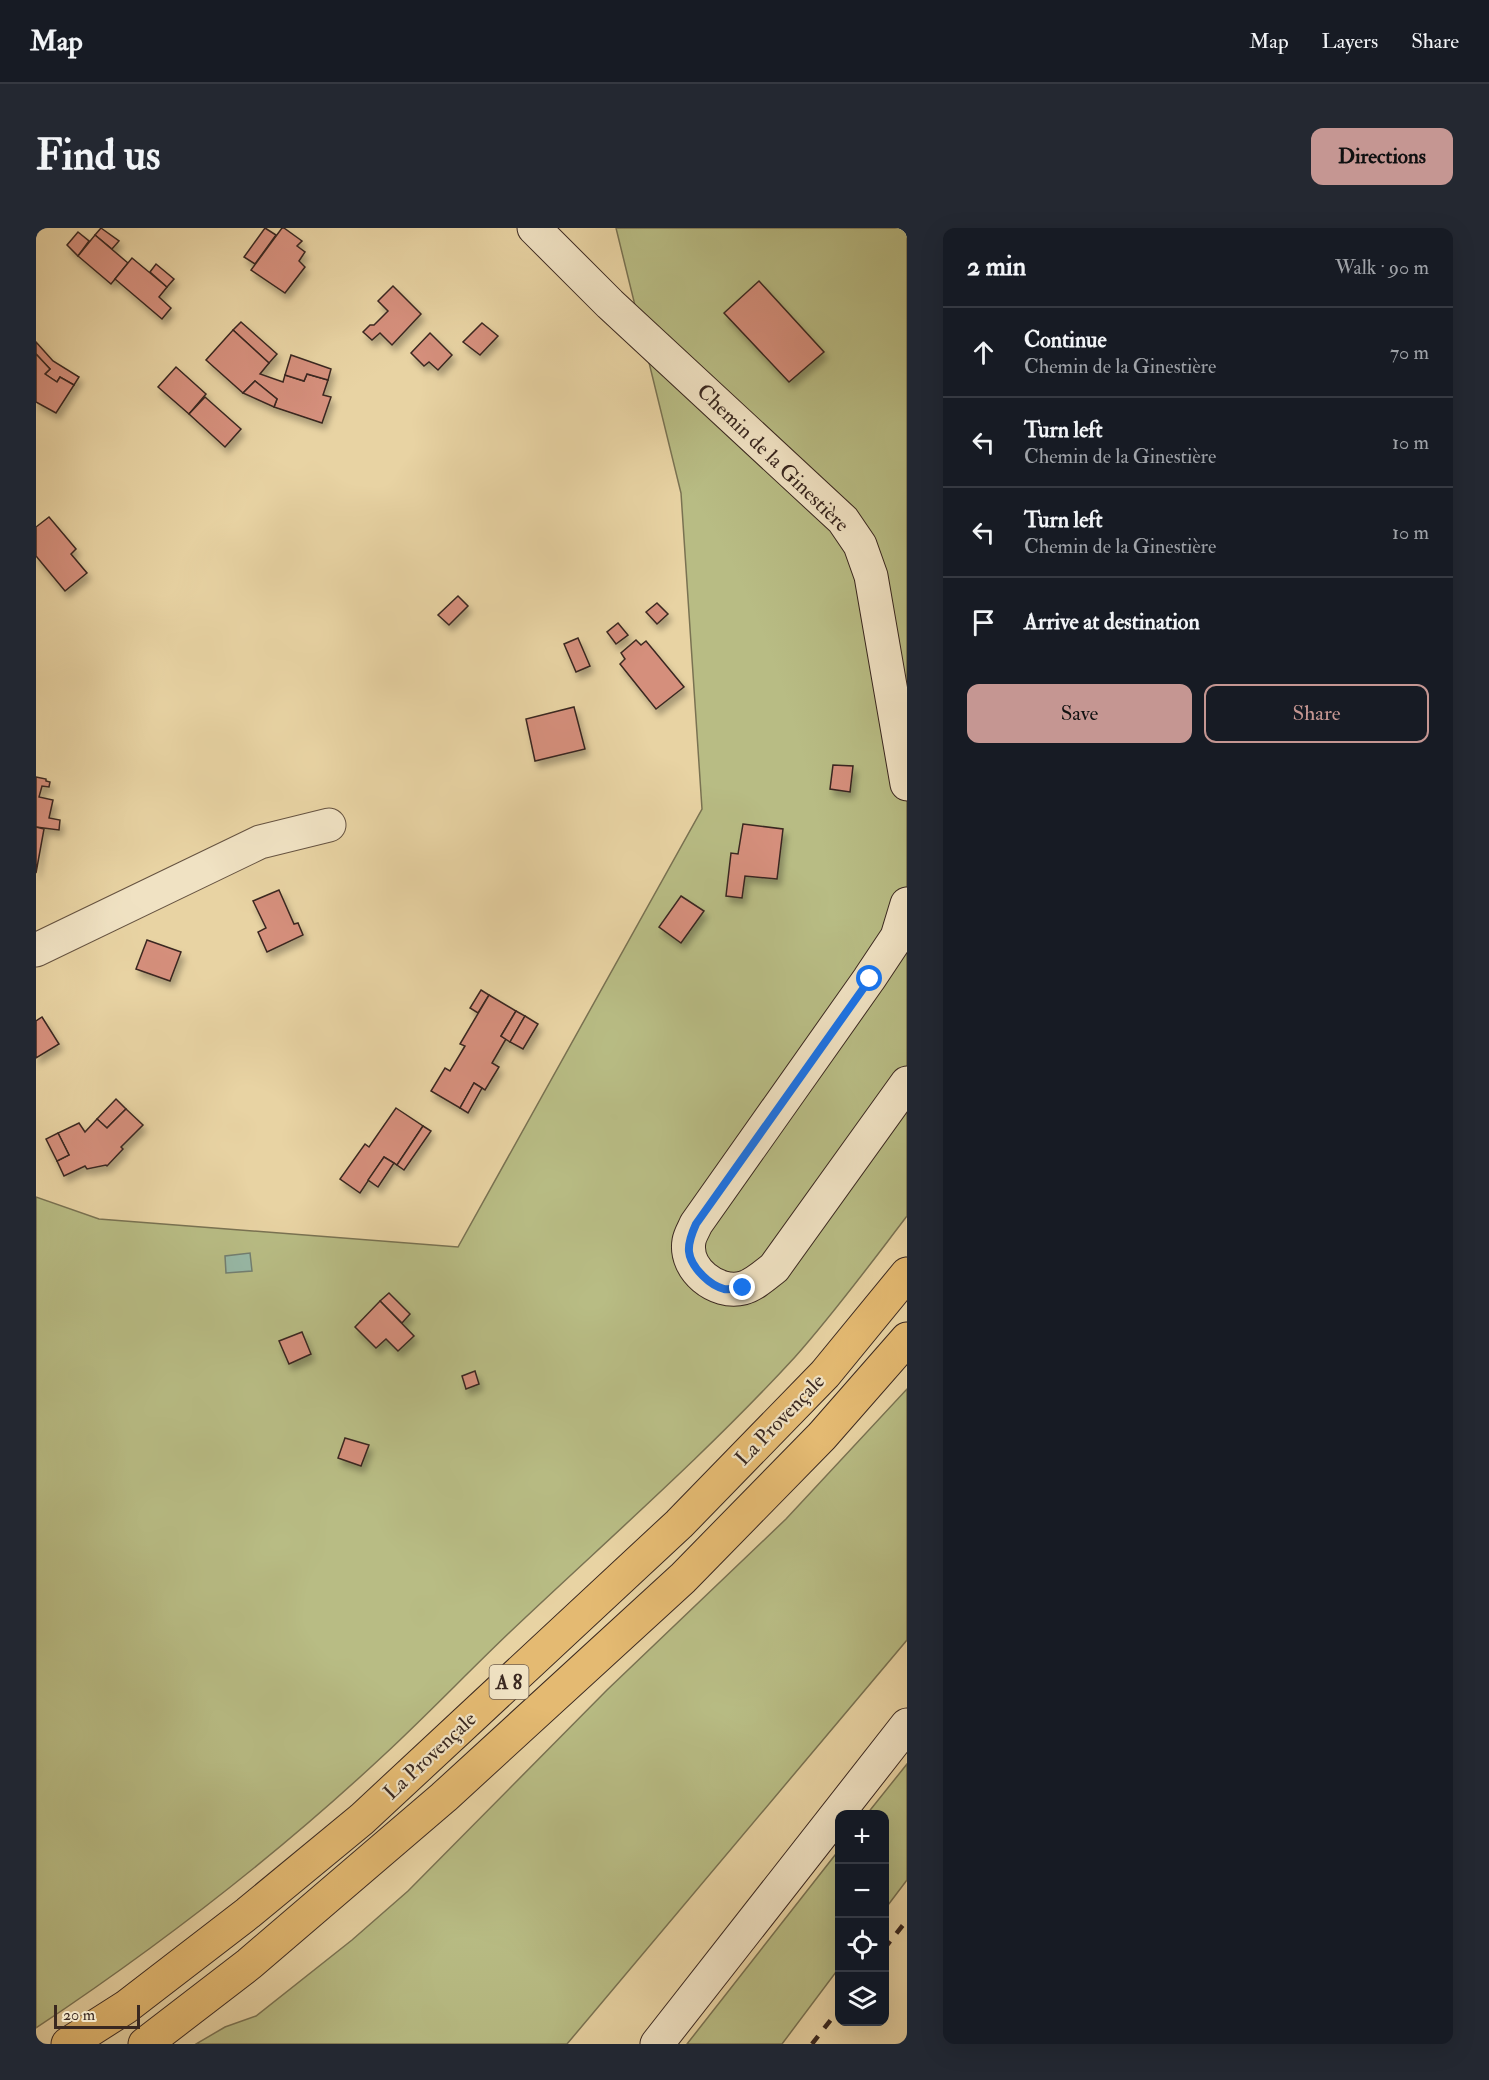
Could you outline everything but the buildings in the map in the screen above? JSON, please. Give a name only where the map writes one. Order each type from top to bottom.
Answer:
[{"type":"highway","name":"La Provençale","points":[[68,2044],[145,1992],[248,1913],[362,1819],[679,1524],[825,1374],[907,1274]]},
{"type":"highway","name":"La Provençale","points":[[145,2044],[249,1964],[444,1797],[674,1586],[822,1437],[907,1339]]},
{"type":"main road","name":"Chemin de la Ginestière","points":[[534,228],[610,304],[843,520],[860,545],[871,576],[907,784]]},
{"type":"main road","points":[[36,950],[260,842],[328,825]]},
{"type":"main road","points":[[907,904],[897,937],[870,979],[696,1224],[689,1240],[689,1257],[696,1269],[709,1281],[724,1289],[743,1288],[774,1268],[907,1083]]},
{"type":"main road","points":[[657,2044],[907,1725]]},
{"type":"green space","points":[[616,228],[907,228],[907,1216],[824,1323],[761,1393],[691,1463],[510,1632],[385,1754],[302,1828],[216,1898],[127,1965],[36,2028],[36,1197],[99,1219],[458,1247],[702,809],[681,493]]},
{"type":"green space","points":[[907,1389],[907,1640],[567,2044],[196,2044],[225,2027],[256,2016],[352,1940],[408,1891],[607,1690],[786,1519]]},
{"type":"green space","points":[[907,1764],[907,1880],[889,1904],[889,1810],[870,1810]]},
{"type":"green space","points":[[835,1855],[835,1973],[782,2044],[687,2044]]},
{"type":"shaded area","points":[[250,1253],[252,1271],[226,1273],[225,1256]]},
{"type":"railway","points":[[889,1943],[907,1920]]},
{"type":"railway","points":[[812,2044],[835,2014]]},
{"type":"route","points":[[743,1288],[724,1289],[709,1281],[696,1269],[689,1257],[689,1240],[696,1224],[870,979]]}]
